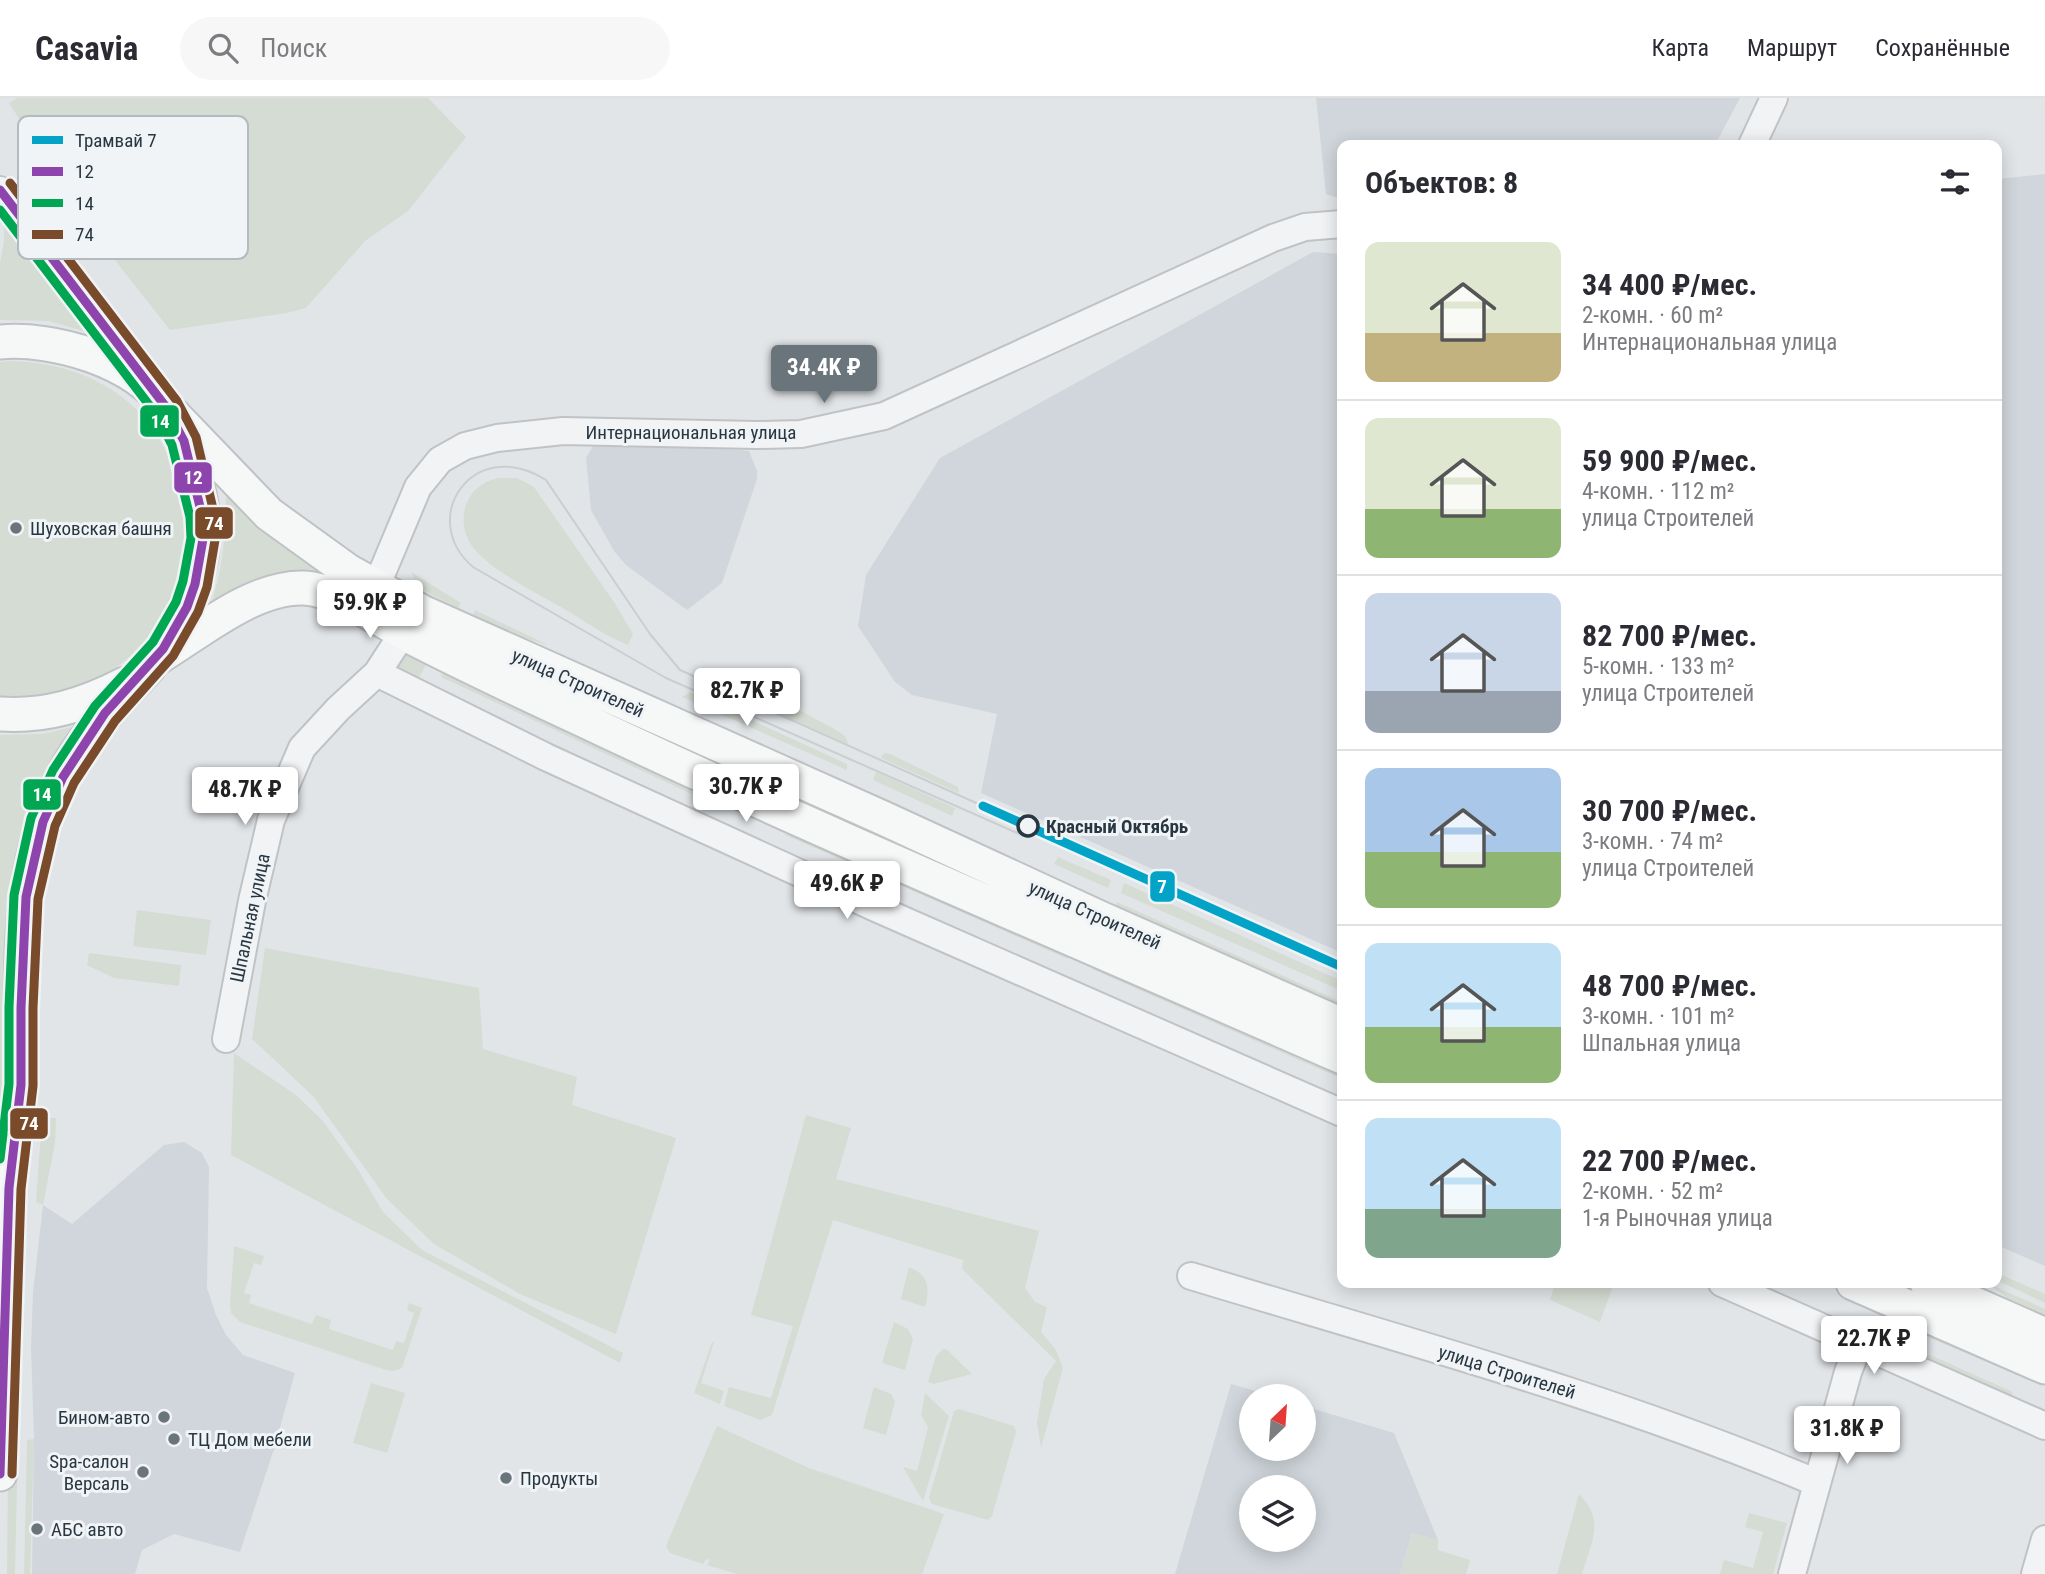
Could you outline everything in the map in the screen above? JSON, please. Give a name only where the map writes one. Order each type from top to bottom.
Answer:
[{"type":"main road","name":"улица Строителей","points":[[0,342],[48,343],[84,353],[128,374],[163,403],[269,514],[348,571],[459,630],[1337,1023]]},
{"type":"main road","points":[[0,1474],[9,1188],[21,1084],[23,958],[28,886],[43,822],[63,777],[105,713],[153,662],[187,607],[198,573],[203,539],[202,514],[192,464],[184,442],[163,403]]},
{"type":"main road","name":"улица Строителей","points":[[153,662],[246,604],[270,593],[293,589],[318,591],[693,772],[1337,1055]]},
{"type":"main road","points":[[0,714],[40,714],[82,704],[125,684],[153,662]]},
{"type":"main road","points":[[1864,1288],[2045,1367]]},
{"type":"main road","points":[[1938,1288],[2045,1335]]},
{"type":"street","points":[[1754,140],[1774,98]]},
{"type":"street","points":[[0,190],[18,214]]},
{"type":"street","name":"Интернациональная улица","points":[[376,587],[418,487],[440,460],[465,446],[497,438],[563,431],[801,434],[884,416],[1273,238],[1305,227],[1337,224]]},
{"type":"street","points":[[53,259],[163,403]]},
{"type":"street","name":"Шпальная улица","points":[[226,1039],[252,901],[271,820],[302,748],[338,709],[377,673],[403,633]]},
{"type":"street","points":[[377,673],[546,757],[866,904],[1337,1111]]},
{"type":"street","name":"улица Строителей","points":[[1191,1276],[1598,1399],[1684,1429],[1817,1483]]},
{"type":"street","points":[[1733,1288],[2045,1426]]},
{"type":"street","points":[[1792,1574],[1848,1372],[1859,1344]]},
{"type":"street","points":[[2035,1574],[2045,1539]]},
{"type":"shaded area","points":[[17,98],[428,98],[466,137],[408,211],[365,241],[306,308],[170,330],[114,259],[248,259],[248,116],[18,117],[9,103]]},
{"type":"shaded area","points":[[1316,98],[1740,98],[1718,140],[1337,140],[1337,197],[1326,194]]},
{"type":"shaded area","points":[[2045,174],[2045,1266],[2002,1247],[2002,178]]},
{"type":"shaded area","points":[[4,223],[18,241],[18,259],[31,259],[87,332],[49,321],[0,320],[0,263]]},
{"type":"shaded area","points":[[1313,252],[1337,254],[1337,951],[981,793],[997,714],[912,695],[895,682],[858,626],[866,575],[940,458]]},
{"type":"shaded area","points":[[8,361],[88,377],[143,417],[175,473],[184,536],[170,599],[135,652],[78,688],[0,697],[0,362]]},
{"type":"shaded area","points":[[593,446],[697,446],[749,451],[757,471],[757,479],[722,583],[687,610],[626,565],[614,551],[591,510],[586,458]]},
{"type":"shaded area","points":[[497,478],[517,478],[534,487],[614,602],[633,634],[628,645],[516,581],[490,564],[472,546],[464,526],[466,505],[478,487]]},
{"type":"shaded area","points":[[228,493],[361,589],[319,574],[289,571],[262,578],[210,606],[221,566]]},
{"type":"shaded area","points":[[411,572],[461,603],[458,608],[425,590]]},
{"type":"shaded area","points":[[475,610],[548,645],[513,635],[472,617]]},
{"type":"shaded area","points":[[406,652],[431,656],[416,683],[399,672],[398,665]]},
{"type":"shaded area","points":[[718,669],[733,674],[836,730],[845,736],[849,745],[702,679],[707,671]]},
{"type":"shaded area","points":[[444,670],[675,779],[698,797],[441,677]]},
{"type":"shaded area","points":[[690,692],[847,764],[847,770],[682,697]]},
{"type":"shaded area","points":[[76,726],[8,1056],[0,1183],[0,735],[43,734]]},
{"type":"shaded area","points":[[888,753],[958,787],[959,793],[881,758]]},
{"type":"shaded area","points":[[876,772],[955,808],[952,816],[875,781],[873,779]]},
{"type":"shaded area","points":[[783,834],[815,840],[1070,954],[1068,959]]},
{"type":"shaded area","points":[[1058,857],[1111,880],[1108,888],[1054,864]]},
{"type":"shaded area","points":[[1124,883],[1337,979],[1337,989],[1121,893]]},
{"type":"shaded area","points":[[1117,902],[1337,1000],[1337,1007],[1115,908]]},
{"type":"shaded area","points":[[137,910],[211,920],[206,955],[133,946]]},
{"type":"shaded area","points":[[265,948],[479,988],[483,1049],[577,1077],[572,1105],[676,1138],[616,1334],[520,1294],[434,1244],[387,1199],[313,1096],[252,1039]]},
{"type":"shaded area","points":[[89,953],[181,965],[179,986],[114,978],[87,965]]},
{"type":"shaded area","points":[[1094,964],[1337,1071],[1337,1077],[1092,969]]},
{"type":"shaded area","points":[[234,1053],[296,1095],[322,1120],[357,1168],[383,1212],[422,1250],[623,1353],[620,1363],[231,1155]]},
{"type":"shaded area","points":[[806,1115],[851,1128],[836,1179],[1039,1231],[1025,1288],[1035,1302],[1047,1307],[1041,1332],[1056,1350],[1063,1368],[1041,1448],[1037,1423],[1044,1379],[1056,1361],[962,1269],[963,1260],[833,1220],[772,1415],[760,1420],[724,1406],[729,1387],[771,1398],[793,1326],[751,1315]]},
{"type":"shaded area","points":[[42,1118],[56,1118],[55,1143],[43,1205],[36,1202]]},
{"type":"shaded area","points":[[184,1142],[202,1153],[209,1167],[207,1288],[216,1315],[226,1335],[243,1355],[295,1373],[274,1449],[240,1552],[174,1534],[142,1550],[135,1574],[32,1574],[34,1439],[31,1347],[33,1293],[43,1205],[72,1224],[164,1145]]},
{"type":"shaded area","points":[[25,1192],[20,1395],[14,1384]]},
{"type":"shaded area","points":[[234,1246],[264,1256],[261,1265],[254,1263],[244,1293],[251,1295],[249,1303],[312,1324],[316,1315],[331,1320],[329,1329],[393,1350],[396,1341],[404,1343],[414,1313],[407,1310],[409,1303],[422,1308],[402,1368],[386,1370],[240,1322],[231,1313],[230,1305]]},
{"type":"shaded area","points":[[909,1267],[921,1274],[926,1283],[925,1307],[901,1299]]},
{"type":"shaded area","points":[[2002,1275],[2045,1294],[2045,1303],[2002,1282]]},
{"type":"shaded area","points":[[1554,1288],[1612,1288],[1600,1322],[1550,1300]]},
{"type":"shaded area","points":[[1994,1288],[2045,1309],[2045,1316],[2013,1302]]},
{"type":"shaded area","points":[[894,1322],[908,1329],[913,1339],[905,1370],[882,1363]]},
{"type":"shaded area","points":[[1925,1336],[1949,1340],[2021,1372],[2020,1376]]},
{"type":"shaded area","points":[[712,1342],[701,1383],[724,1391],[720,1404],[694,1393]]},
{"type":"shaded area","points":[[1893,1343],[1937,1358],[2013,1392],[2011,1398]]},
{"type":"shaded area","points":[[943,1349],[972,1374],[934,1384],[928,1382],[936,1356]]},
{"type":"shaded area","points":[[371,1383],[405,1393],[387,1453],[353,1443]]},
{"type":"shaded area","points":[[1231,1384],[1239,1386],[1239,1461],[1316,1461],[1316,1410],[1394,1433],[1438,1540],[1412,1533],[1400,1574],[1175,1574]]},
{"type":"shaded area","points":[[874,1387],[891,1394],[895,1402],[886,1435],[863,1428]]},
{"type":"shaded area","points":[[925,1393],[949,1416],[923,1501],[903,1467],[917,1471],[928,1427],[921,1415]]},
{"type":"shaded area","points":[[959,1409],[1014,1426],[1016,1432],[992,1516],[988,1520],[932,1504],[929,1498],[954,1411]]},
{"type":"shaded area","points":[[717,1426],[809,1468],[944,1514],[922,1574],[737,1574],[707,1565],[710,1560],[706,1559],[703,1564],[670,1553],[666,1546]]},
{"type":"shaded area","points":[[34,1439],[30,1574],[24,1574],[27,1440]]},
{"type":"shaded area","points":[[15,1442],[18,1442],[15,1574],[7,1574],[8,1469]]},
{"type":"shaded area","points":[[1579,1494],[1592,1513],[1592,1542],[1582,1574],[1557,1574]]},
{"type":"shaded area","points":[[1749,1513],[1787,1523],[1773,1574],[1720,1574],[1724,1560],[1753,1568],[1763,1532],[1745,1527]]},
{"type":"shaded area","points":[[1412,1533],[1438,1540],[1438,1550],[1470,1560],[1466,1574],[1400,1574]]},
{"type":"tram line","points":[[983,806],[680,670],[650,634],[546,480],[520,469],[496,467],[476,474],[461,488],[452,506],[450,526],[457,547],[473,567],[666,678],[1024,836]]},
{"type":"tram line","name":"7","points":[[983,806],[1337,965]]},
{"type":"transit line","name":"74","points":[[10,183],[18,193]]},
{"type":"transit line","name":"12","points":[[0,190],[18,214]]},
{"type":"transit line","name":"14","points":[[0,210],[18,234]]},
{"type":"transit line","name":"14","points":[[0,1159],[9,1084],[14,895],[31,818],[53,770],[95,706],[153,642],[176,602],[191,538],[190,517],[172,445],[156,414],[37,259]]},
{"type":"transit line","name":"12","points":[[0,1474],[9,1188],[21,1085],[26,897],[43,822],[63,777],[105,713],[163,649],[187,607],[195,584],[203,539],[202,515],[184,441],[166,407],[53,259]]},
{"type":"transit line","name":"74","points":[[12,1474],[21,1189],[33,1086],[38,899],[55,826],[74,783],[115,721],[173,656],[198,612],[207,587],[215,540],[214,513],[196,437],[177,401],[68,259]]},
{"type":"place","name":"Шуховская башня","points":[[16,528]]},
{"type":"place","name":"Красный Октябрь","points":[[1028,826]]},
{"type":"place","name":"Бином-авто","points":[[164,1417]]},
{"type":"place","name":"ТЦ Дом мебели","points":[[174,1439]]},
{"type":"place","name":"Spa-салон Версаль","points":[[143,1472]]},
{"type":"place","name":"Продукты","points":[[506,1478]]},
{"type":"place","name":"АБС авто","points":[[37,1529]]}]
